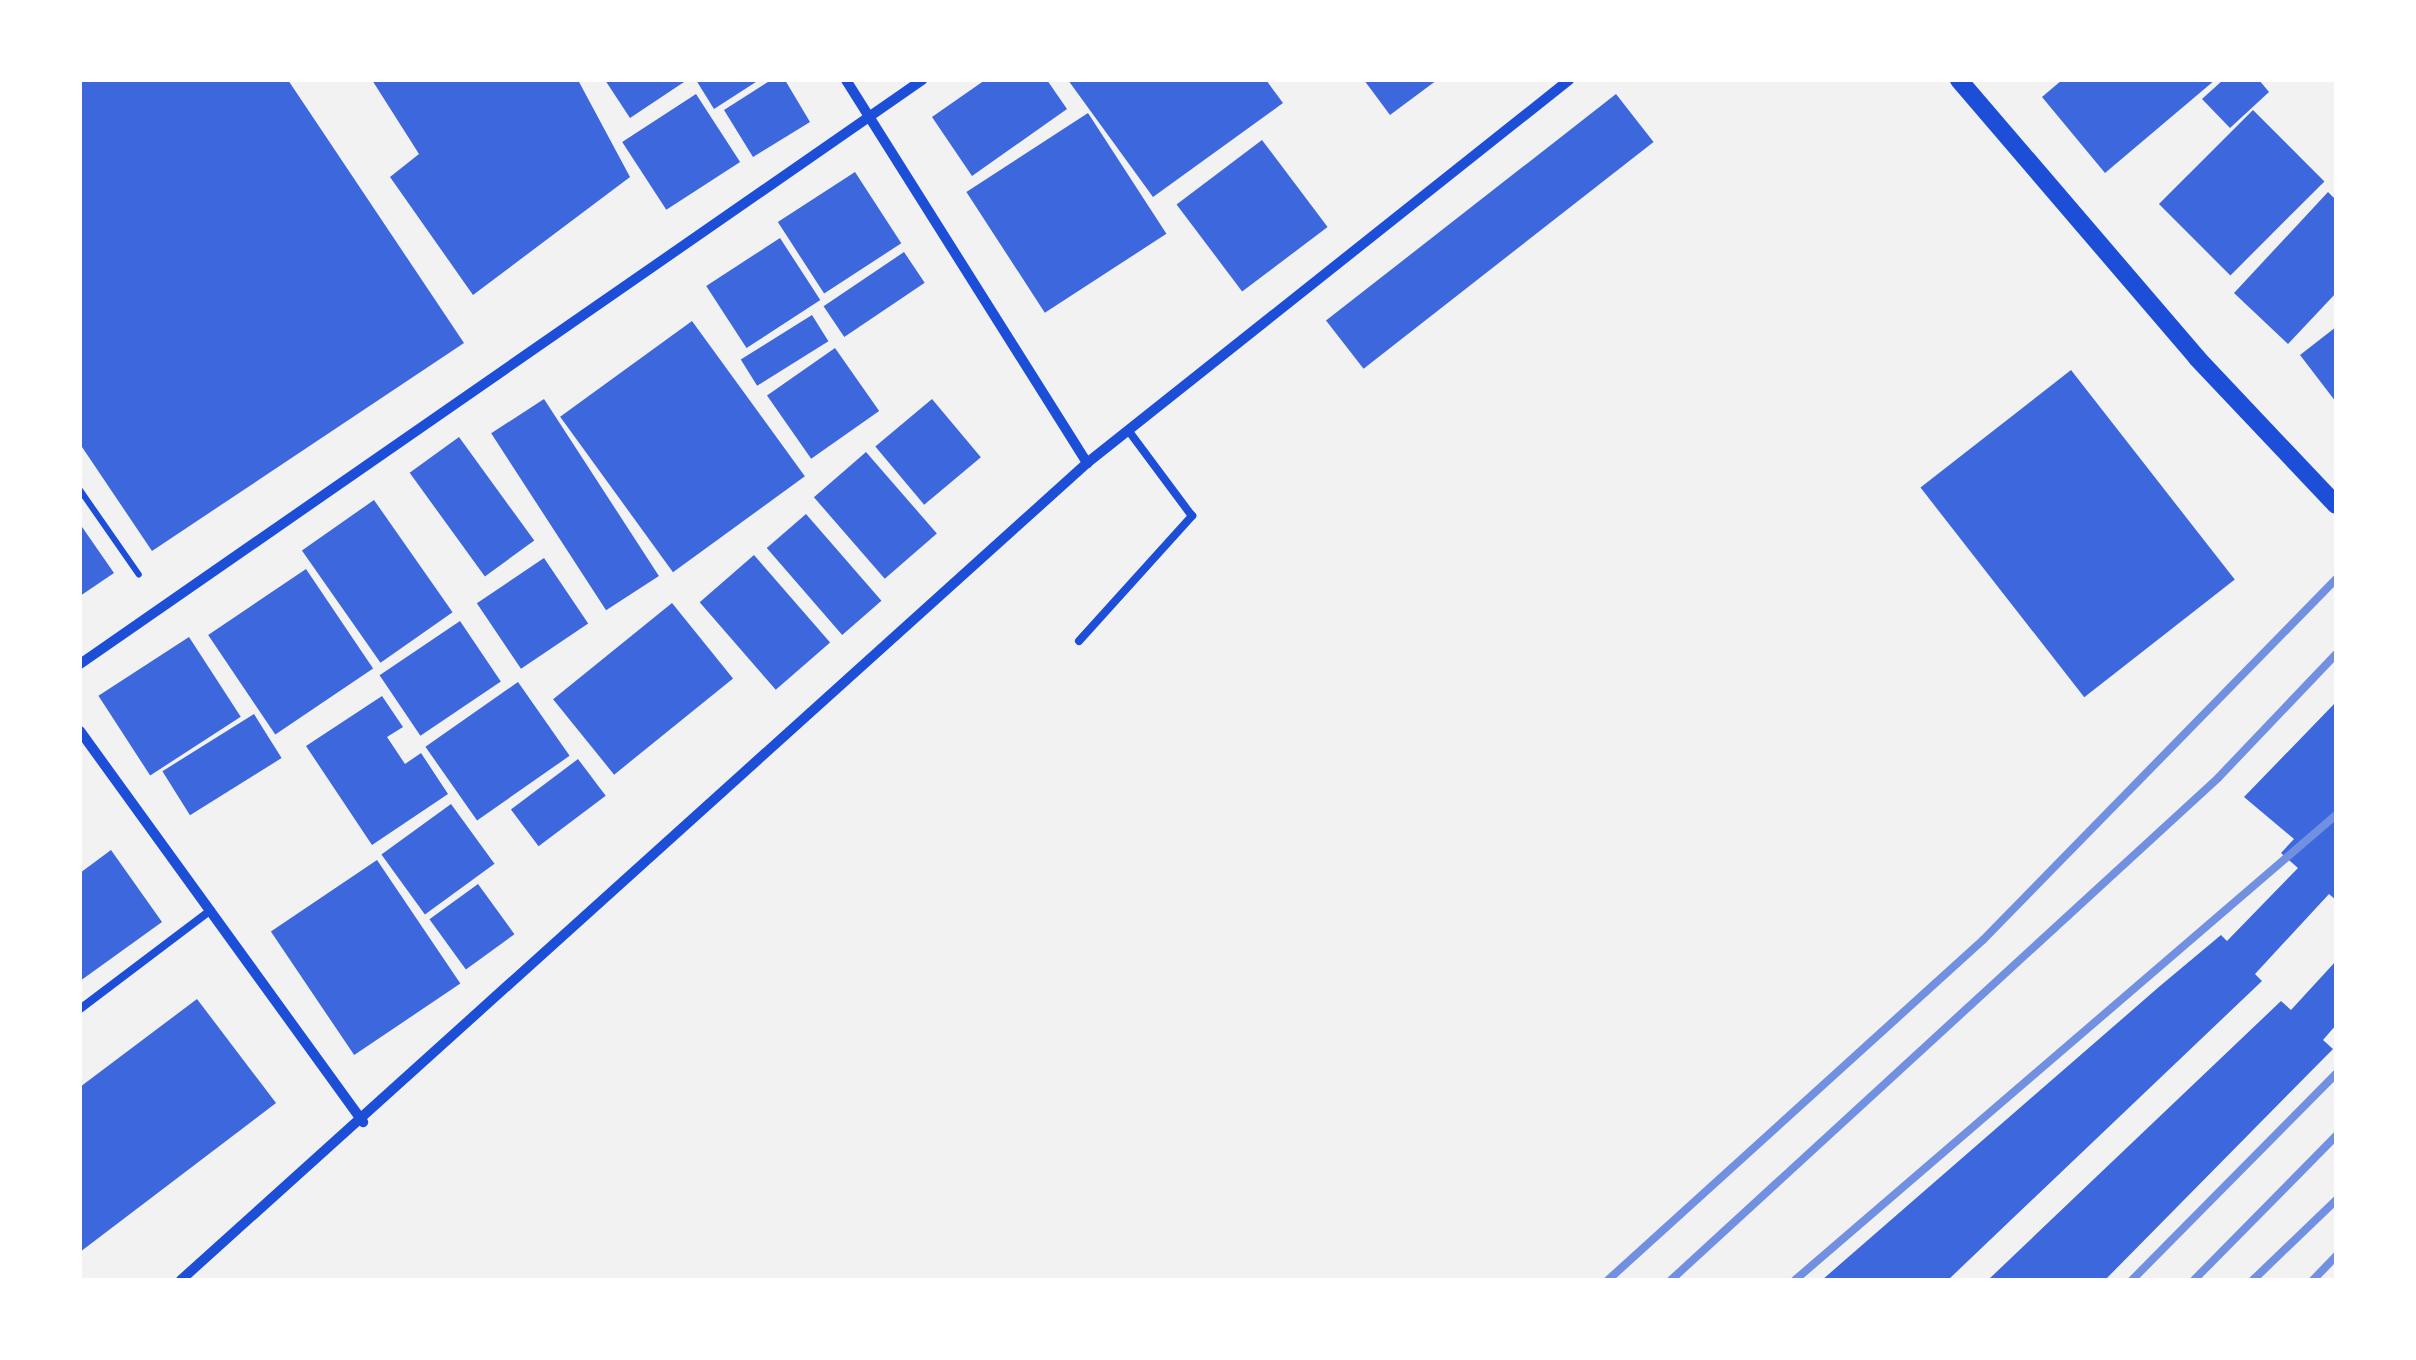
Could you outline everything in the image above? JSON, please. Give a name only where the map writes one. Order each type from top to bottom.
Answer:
[{"type":"street","points":[[846,80],[1087,463]]},
{"type":"street","points":[[80,664],[872,120],[922,80]]},
{"type":"street","points":[[188,1278],[1087,463],[1569,80]]},
{"type":"street","points":[[1958,80],[2197,358],[2336,504]]},
{"type":"street","points":[[80,731],[363,1122]]},
{"type":"lane","points":[[1078,641],[1192,516],[1128,430]]},
{"type":"lane","points":[[80,1009],[210,910]]},
{"type":"path","points":[[80,490],[161,608]]},
{"type":"building","points":[[80,80],[288,80],[464,343],[152,551],[80,444]]},
{"type":"building","points":[[372,80],[578,80],[630,177],[473,295],[390,177],[419,154]]},
{"type":"building","points":[[605,80],[687,80],[630,118]]},
{"type":"building","points":[[696,80],[759,80],[714,109]]},
{"type":"building","points":[[771,80],[785,80],[810,122],[753,157],[724,110]]},
{"type":"building","points":[[985,80],[1047,80],[1067,109],[972,176],[932,117]]},
{"type":"building","points":[[1068,80],[1266,80],[1283,103],[1153,197]]},
{"type":"building","points":[[1364,80],[1437,80],[1390,115]]},
{"type":"building","points":[[2062,80],[2215,80],[2105,173],[2042,97]]},
{"type":"building","points":[[2223,80],[2259,80],[2269,92],[2230,128],[2202,99]]},
{"type":"building","points":[[696,94],[740,162],[666,210],[622,142]]},
{"type":"building","points":[[1616,94],[1654,142],[1364,369],[1326,321]]},
{"type":"building","points":[[2253,110],[2324,181],[2230,275],[2159,204]]},
{"type":"building","points":[[1088,113],[1166,234],[1045,313],[966,192]]},
{"type":"building","points":[[1262,140],[1328,227],[1242,291],[1177,204]]},
{"type":"building","points":[[855,172],[901,243],[824,293],[778,222]]},
{"type":"building","points":[[2328,192],[2336,200],[2336,293],[2288,344],[2234,293]]},
{"type":"building","points":[[780,238],[820,300],[747,348],[706,286]]},
{"type":"building","points":[[904,252],[925,283],[844,337],[824,306]]},
{"type":"building","points":[[812,315],[828,341],[757,386],[741,360]]},
{"type":"building","points":[[692,321],[805,476],[673,572],[560,417]]},
{"type":"building","points":[[2336,327],[2336,402],[2300,355]]},
{"type":"building","points":[[835,348],[879,411],[811,459],[767,396]]},
{"type":"building","points":[[2071,370],[2235,580],[2084,697],[1920,488]]},
{"type":"building","points":[[544,399],[659,576],[606,610],[491,433]]},
{"type":"building","points":[[932,399],[981,457],[924,505],[875,447]]},
{"type":"building","points":[[459,437],[534,541],[485,576],[410,473]]},
{"type":"building","points":[[866,452],[937,534],[885,579],[814,497]]},
{"type":"building","points":[[374,500],[453,612],[380,663],[302,550]]},
{"type":"building","points":[[806,514],[881,601],[842,635],[767,548]]},
{"type":"building","points":[[80,524],[114,573],[80,596]]},
{"type":"building","points":[[754,555],[830,643],[776,690],[700,602]]},
{"type":"building","points":[[544,558],[588,623],[521,669],[477,603]]},
{"type":"building","points":[[306,569],[373,668],[275,734],[208,635]]},
{"type":"building","points":[[672,603],[733,678],[614,775],[553,699]]},
{"type":"building","points":[[460,621],[501,682],[420,736],[380,675]]},
{"type":"building","points":[[189,637],[241,717],[150,775],[98,696]]},
{"type":"building","points":[[518,682],[570,756],[477,821],[425,747]]},
{"type":"building","points":[[382,696],[403,727],[387,737],[405,764],[421,753],[448,794],[372,845],[306,746]]},
{"type":"building","points":[[2336,702],[2336,900],[2329,894],[2255,974],[2262,981],[1948,1280],[1822,1280],[2160,986],[2221,935],[2227,941],[2298,868],[2281,853],[2294,839],[2244,797]]},
{"type":"building","points":[[254,714],[282,758],[190,815],[162,771]]},
{"type":"building","points":[[578,759],[606,796],[539,846],[511,810]]},
{"type":"building","points":[[451,804],[494,864],[425,914],[381,855]]},
{"type":"building","points":[[111,850],[162,922],[80,981],[80,873]]},
{"type":"building","points":[[377,860],[460,984],[354,1055],[271,932]]},
{"type":"building","points":[[478,884],[514,934],[466,969],[429,919]]},
{"type":"building","points":[[2336,961],[2336,1025],[2323,1040],[2333,1049],[2105,1280],[1988,1280],[2281,1001],[2291,1010]]},
{"type":"building","points":[[197,999],[276,1103],[80,1252],[80,1087]]},
{"type":"railway","points":[[1608,1280],[1983,940],[2336,579]]},
{"type":"railway","points":[[1671,1280],[2218,778],[2336,654]]},
{"type":"railway","points":[[1795,1280],[2336,815]]},
{"type":"railway","points":[[2132,1280],[2336,1074]]},
{"type":"railway","points":[[2194,1280],[2336,1136]]},
{"type":"railway","points":[[2253,1280],[2336,1200]]},
{"type":"railway","points":[[2313,1280],[2336,1256]]}]
